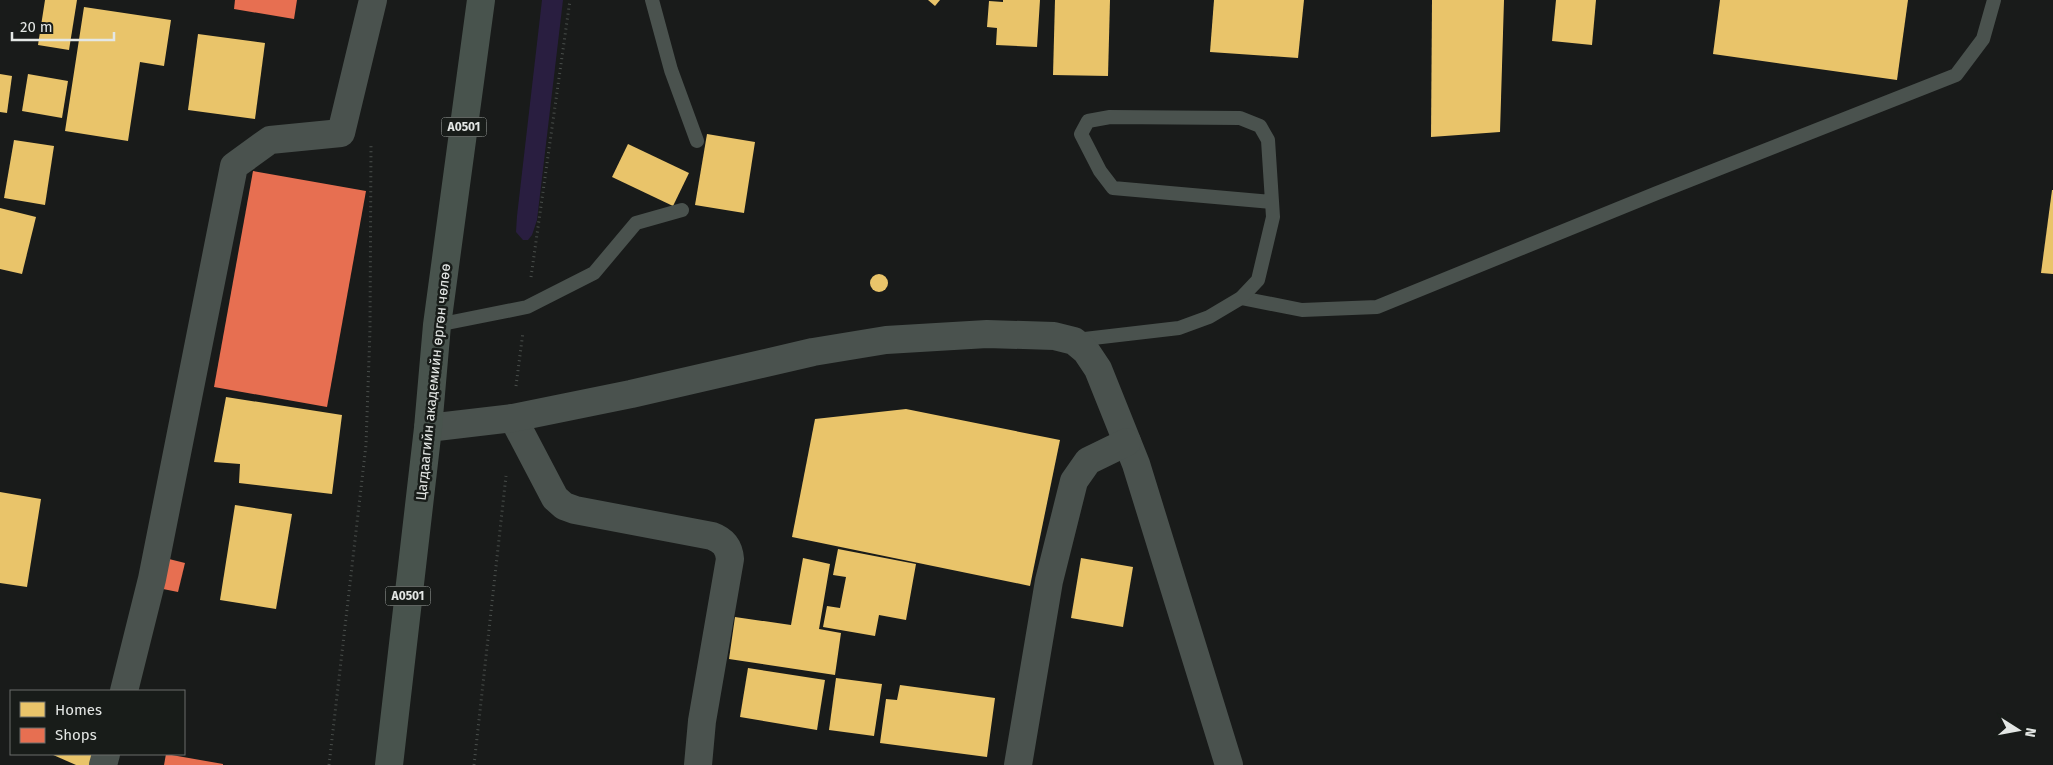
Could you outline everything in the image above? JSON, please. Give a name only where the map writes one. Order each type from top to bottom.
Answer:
[{"type":"highway","name":"Цагдаагийн академийн өргөн чөлөө","points":[[389,765],[428,428],[437,325],[481,0]]},
{"type":"street","points":[[124,690],[152,579],[234,166],[270,140],[341,133],[373,0]]},
{"type":"street","points":[[428,428],[513,418],[631,394],[813,352],[886,340],[987,334],[1054,336],[1074,341],[1086,352],[1098,369],[1139,473],[1229,765]]},
{"type":"street","points":[[513,418],[551,491],[564,506],[712,536],[718,538],[726,545],[730,559],[702,721],[698,765]]},
{"type":"street","points":[[1018,765],[1049,582],[1074,481],[1088,461],[1127,442]]},
{"type":"lane","points":[[652,0],[670,70],[696,141]]},
{"type":"lane","points":[[1241,298],[1302,310],[1377,307],[1657,193],[1956,75],[1983,40],[1994,0]]},
{"type":"lane","points":[[1074,341],[1179,328],[1209,318],[1241,298],[1258,280],[1273,217],[1268,140],[1260,126],[1240,118],[1110,117],[1088,121],[1082,134],[1100,171],[1113,188],[1272,202]]},
{"type":"lane","points":[[437,325],[527,307],[594,273],[636,222],[682,210]]},
{"type":"path","points":[[329,765],[366,445],[370,330],[371,141]]},
{"type":"shaded area","points":[[542,0],[563,0],[537,220],[532,235],[528,240],[523,240],[516,232],[517,216]]},
{"type":"building: Homes","points":[[45,0],[77,0],[69,50],[38,45]]},
{"type":"building: Homes","points":[[928,0],[940,0],[935,6]]},
{"type":"building: Homes","points":[[1003,0],[1040,0],[1037,47],[996,45],[997,28],[987,27],[989,1],[1003,2]]},
{"type":"building: Homes","points":[[1055,0],[1110,0],[1108,76],[1053,75]]},
{"type":"building: Homes","points":[[1214,0],[1304,0],[1298,58],[1210,52]]},
{"type":"building: Homes","points":[[1432,0],[1504,0],[1500,132],[1431,137]]},
{"type":"building: Homes","points":[[1556,0],[1596,0],[1592,45],[1552,41]]},
{"type":"building: Homes","points":[[1720,0],[1908,0],[1897,80],[1713,54]]},
{"type":"building: Homes","points":[[84,7],[171,20],[164,66],[140,62],[128,141],[65,131]]},
{"type":"building: Homes","points":[[198,34],[265,43],[255,119],[188,110]]},
{"type":"building: Homes","points":[[0,74],[12,76],[7,113],[0,112]]},
{"type":"building: Homes","points":[[28,74],[68,81],[62,118],[22,111]]},
{"type":"building: Homes","points":[[707,134],[755,142],[744,213],[695,205]]},
{"type":"building: Homes","points":[[14,140],[54,146],[45,205],[4,198]]},
{"type":"building: Homes","points":[[628,144],[689,173],[673,206],[612,177]]},
{"type":"building: Homes","points":[[2053,190],[2053,274],[2041,273]]},
{"type":"building: Homes","points":[[0,208],[36,217],[22,274],[0,269]]},
{"type":"building: Homes","points":[[875,274],[883,274],[888,279],[886,290],[875,292],[870,287],[870,279]]},
{"type":"building: Homes","points":[[226,397],[342,415],[332,494],[239,483],[240,464],[214,462]]},
{"type":"building: Homes","points":[[906,409],[1060,440],[1030,586],[792,537],[815,419]]},
{"type":"building: Homes","points":[[0,492],[41,499],[27,587],[0,583]]},
{"type":"building: Homes","points":[[235,505],[292,514],[276,609],[220,600]]},
{"type":"building: Homes","points":[[838,549],[916,564],[906,620],[879,615],[875,636],[823,627],[827,606],[840,608],[846,577],[833,575]]},
{"type":"building: Homes","points":[[803,558],[830,564],[819,629],[841,633],[835,675],[729,659],[735,617],[791,625]]},
{"type":"building: Homes","points":[[1081,558],[1133,567],[1123,627],[1071,618]]},
{"type":"building: Homes","points":[[748,668],[825,680],[817,730],[740,717]]},
{"type":"building: Homes","points":[[836,678],[882,684],[874,736],[829,730]]},
{"type":"building: Homes","points":[[900,685],[995,698],[987,757],[880,743],[886,699],[897,700]]},
{"type":"building: Homes","points":[[53,755],[94,755],[90,765],[76,765]]},
{"type":"building: Shops","points":[[235,0],[297,0],[294,19],[234,9]]},
{"type":"building: Shops","points":[[253,171],[366,191],[327,407],[214,387]]},
{"type":"building: Shops","points":[[169,559],[185,563],[178,592],[163,589]]},
{"type":"building: Shops","points":[[166,755],[223,764],[223,765],[164,765]]}]
